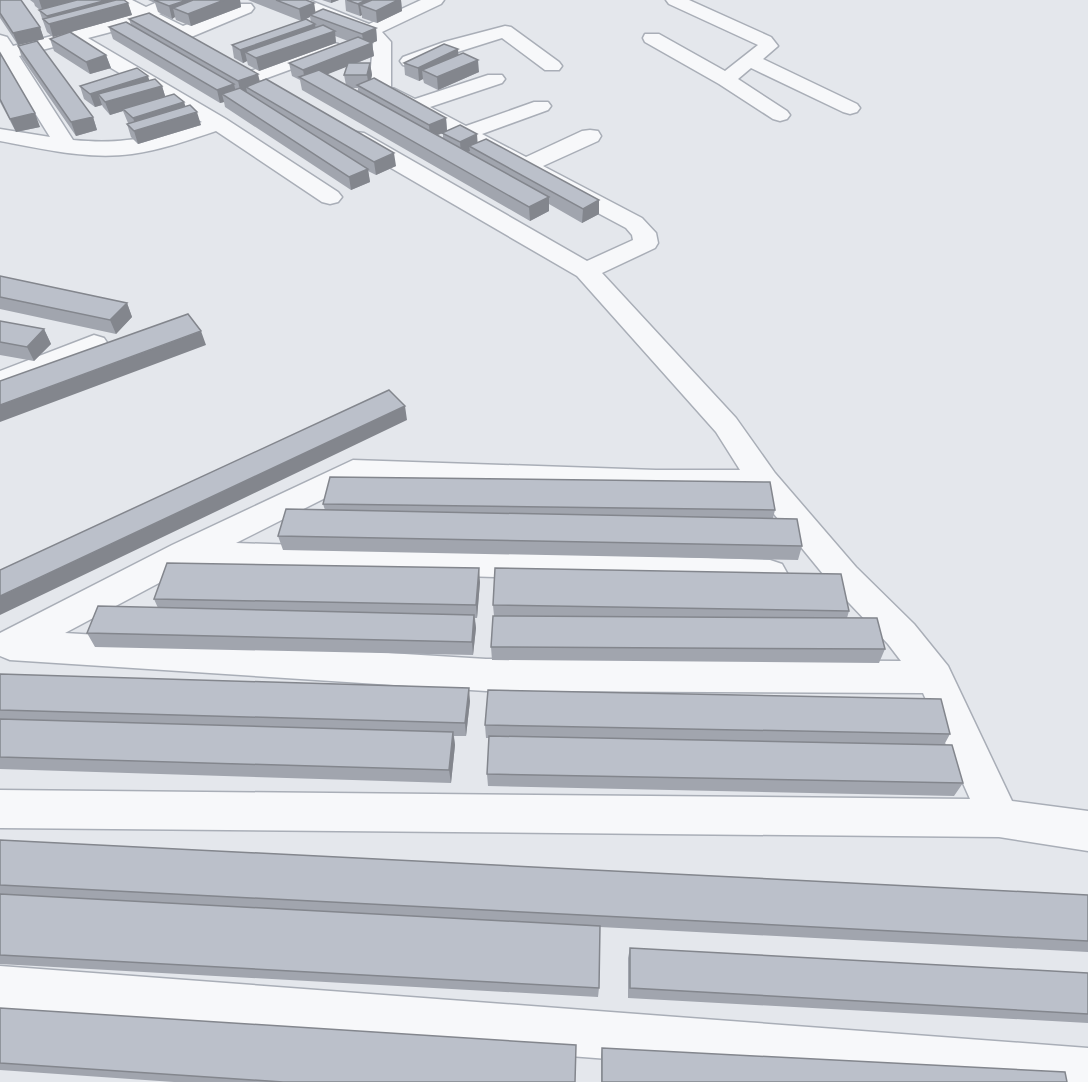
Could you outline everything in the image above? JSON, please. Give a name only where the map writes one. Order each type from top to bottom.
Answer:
[{"type":"street","points":[[130,7],[177,0]]},
{"type":"street","points":[[294,0],[332,7],[370,31],[382,42],[384,50],[379,84],[382,90],[528,165],[634,223],[644,232],[646,243],[586,271]]},
{"type":"street","points":[[370,31],[435,0]]},
{"type":"street","points":[[675,0],[764,41],[770,46],[726,80]]},
{"type":"street","points":[[130,7],[183,33],[282,95]]},
{"type":"street","points":[[66,146],[3,50],[74,37],[120,24],[130,7]]},
{"type":"street","points":[[183,33],[244,8]]},
{"type":"street","points":[[380,73],[452,46],[505,31],[552,66]]},
{"type":"street","points":[[74,37],[219,123],[330,197]]},
{"type":"street","points":[[651,38],[726,80],[780,115]]},
{"type":"street","points":[[233,64],[331,48]]},
{"type":"street","points":[[749,60],[850,108]]},
{"type":"street","points":[[411,106],[495,79]]},
{"type":"street","points":[[466,133],[541,106]]},
{"type":"street","points":[[0,135],[66,146],[126,148],[148,145],[219,123]]},
{"type":"street","points":[[333,124],[586,271],[726,425],[764,481],[844,576],[901,634],[935,677],[999,818]]},
{"type":"street","points":[[528,165],[590,136]]},
{"type":"street","points":[[0,381],[94,344],[47,336]]},
{"type":"street","points":[[5,646],[183,554],[353,471],[656,481],[764,481]]},
{"type":"street","points":[[183,554],[844,576]]},
{"type":"street","points":[[5,646],[486,675],[935,677]]},
{"type":"street","points":[[0,809],[999,818],[1088,831]]},
{"type":"street","points":[[0,989],[1088,1072]]},
{"type":"building","points":[[0,0],[21,0],[40,27],[13,33],[0,13]]},
{"type":"building","points":[[77,0],[107,0],[47,16],[39,10]]},
{"type":"building","points":[[116,0],[124,0],[128,3],[49,24],[43,19]]},
{"type":"building","points":[[154,0],[187,0],[169,6]]},
{"type":"building","points":[[193,0],[224,0],[188,14],[173,8]]},
{"type":"building","points":[[276,0],[306,0],[314,3],[299,9]]},
{"type":"building","points":[[347,0],[366,0],[358,4]]},
{"type":"building","points":[[372,0],[398,0],[376,11],[360,5]]},
{"type":"building","points":[[323,9],[376,28],[362,34],[310,15]]},
{"type":"building","points":[[149,13],[258,74],[238,81],[129,19]]},
{"type":"building","points":[[306,19],[315,24],[240,50],[232,45]]},
{"type":"building","points":[[126,22],[234,84],[217,90],[109,27]]},
{"type":"building","points":[[323,25],[335,31],[256,58],[245,52]]},
{"type":"building","points":[[70,32],[106,55],[86,62],[50,39]]},
{"type":"building","points":[[358,37],[372,43],[303,70],[289,63]]},
{"type":"building","points":[[37,41],[93,117],[71,122],[18,46]]},
{"type":"building","points":[[444,44],[458,49],[418,68],[404,63]]},
{"type":"building","points":[[0,53],[35,113],[10,119],[0,99]]},
{"type":"building","points":[[463,53],[478,60],[437,77],[422,70]]},
{"type":"building","points":[[348,63],[370,63],[367,75],[344,75]]},
{"type":"building","points":[[137,68],[148,76],[90,94],[80,86]]},
{"type":"building","points":[[319,70],[549,197],[529,207],[299,77]]},
{"type":"building","points":[[374,78],[446,118],[429,125],[357,85]]},
{"type":"building","points":[[155,79],[162,86],[105,102],[98,94]]},
{"type":"building","points":[[266,79],[394,153],[374,162],[246,87]]},
{"type":"building","points":[[240,88],[368,169],[349,177],[222,94]]},
{"type":"building","points":[[174,94],[184,102],[133,118],[123,109]]},
{"type":"building","points":[[190,105],[197,112],[134,131],[127,124]]},
{"type":"building","points":[[460,125],[477,134],[460,142],[442,133]]},
{"type":"building","points":[[486,139],[599,200],[583,209],[469,146]]},
{"type":"building","points":[[0,276],[127,303],[110,320],[0,297]]},
{"type":"building","points":[[188,314],[201,331],[0,405],[0,381]]},
{"type":"building","points":[[0,321],[44,329],[27,347],[0,342]]},
{"type":"building","points":[[389,390],[405,406],[0,596],[0,570]]},
{"type":"building","points":[[330,477],[770,482],[775,510],[323,504]]},
{"type":"building","points":[[286,509],[797,519],[802,546],[278,536]]},
{"type":"building","points":[[167,563],[479,568],[476,605],[154,599]]},
{"type":"building","points":[[495,568],[841,574],[849,611],[493,605]]},
{"type":"building","points":[[98,606],[474,615],[472,642],[87,633]]},
{"type":"building","points":[[493,616],[877,618],[885,649],[491,647]]},
{"type":"building","points":[[0,674],[469,688],[465,723],[0,710]]},
{"type":"building","points":[[488,690],[941,699],[950,734],[485,725]]},
{"type":"building","points":[[0,719],[453,732],[449,770],[0,757]]},
{"type":"building","points":[[489,736],[952,745],[963,783],[487,774]]},
{"type":"building","points":[[0,840],[1088,895],[1088,941],[0,885]]},
{"type":"building","points":[[0,894],[600,926],[599,988],[0,955]]},
{"type":"building","points":[[630,948],[1088,973],[1088,1014],[630,988]]},
{"type":"building","points":[[0,1008],[576,1045],[575,1082],[283,1082],[0,1063]]},
{"type":"building","points":[[602,1048],[1065,1072],[1067,1082],[602,1082]]}]
